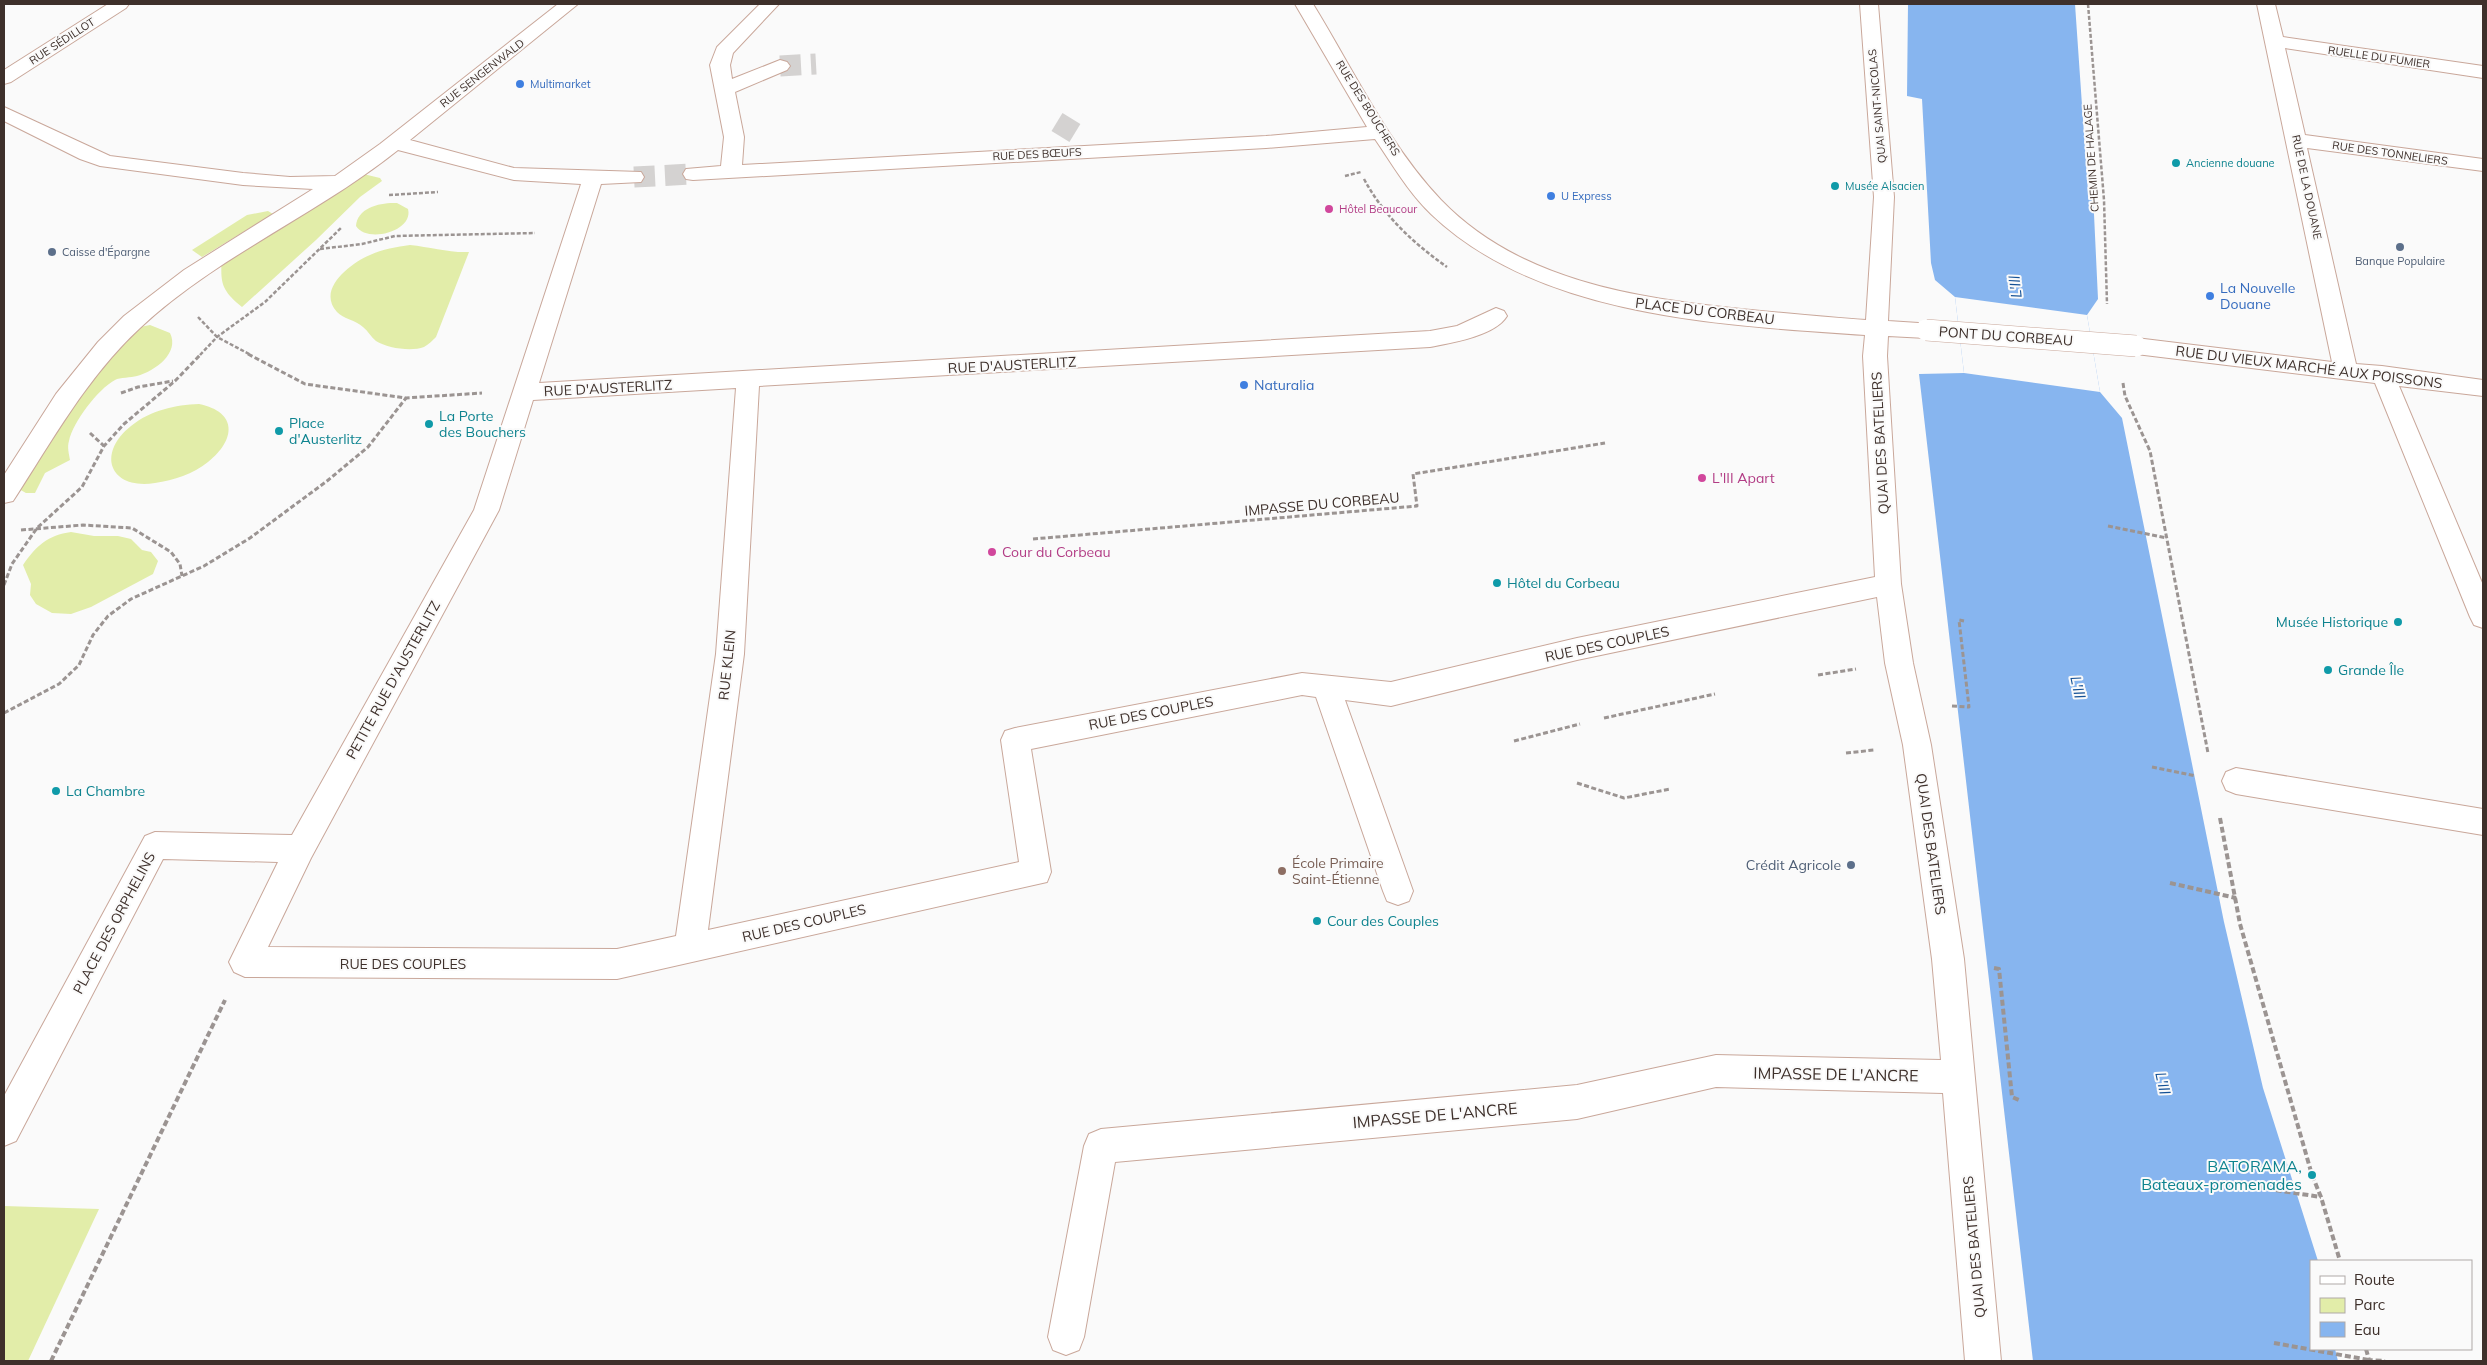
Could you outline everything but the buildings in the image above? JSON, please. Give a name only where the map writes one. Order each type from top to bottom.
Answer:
[{"type":"street","name":"RUE SÉDILLOT","points":[[4,78],[120,4]]},
{"type":"street","name":"RUE SENGENWALD","points":[[396,143],[570,4]]},
{"type":"street","points":[[731,172],[734,137],[720,65],[724,51],[770,4]]},
{"type":"street","name":"RUE DES BOUCHERS","points":[[1304,4],[1380,132],[1421,189],[1439,210],[1488,248],[1537,274]]},
{"type":"street","name":"QUAI SAINT-NICOLAS","points":[[1869,4],[1884,197],[1876,329]]},
{"type":"street","name":"RUE DE LA DOUANE","points":[[2266,4],[2346,371]]},
{"type":"street","name":"RUELLE DU FUMIER","points":[[2274,41],[2483,72]]},
{"type":"street","points":[[725,90],[780,66]]},
{"type":"street","points":[[4,113],[87,155],[107,162],[243,180],[290,183],[338,182]]},
{"type":"street","name":"RUE DES BŒUFS","points":[[693,174],[1266,142],[1380,132]]},
{"type":"street","points":[[1075,134],[1106,150]]},
{"type":"street","name":"RUE DES TONNELIERS","points":[[2296,140],[2483,165]]},
{"type":"street","points":[[4,494],[91,365],[124,330],[173,290],[396,143],[514,174],[593,178],[634,177]]},
{"type":"street","points":[[525,391],[593,178]]},
{"type":"street","name":"PLACE DU CORBEAU","points":[[1537,274],[1577,289],[1670,309],[1876,329]]},
{"type":"street","name":"RUE D'AUSTERLITZ","points":[[525,391],[748,380],[1430,339],[1462,333],[1496,316]]},
{"type":"street","name":"PONT DU CORBEAU","points":[[1876,329],[1926,330],[2136,346]]},
{"type":"street","name":"QUAI DES BATELIERS","points":[[1876,329],[1876,390],[1888,584],[1899,663],[1917,745],[1945,939],[1959,1076],[1983,1361]]},
{"type":"street","name":"RUE DU VIEUX MARCHÉ AUX POISSONS","points":[[2136,346],[2382,374],[2483,388]]},
{"type":"street","points":[[2382,374],[2476,587],[2483,617]]},
{"type":"street","name":"RUE KLEIN","points":[[690,948],[730,654],[748,380]]},
{"type":"street","name":"PETITE RUE D'AUSTERLITZ","points":[[300,850],[486,510],[525,391]]},
{"type":"street","name":"RUE DES COUPLES","points":[[245,962],[618,964],[1036,872],[1015,740],[1302,684],[1391,694],[1577,649],[1796,605],[1888,584]]},
{"type":"street","points":[[1326,687],[1398,891]]},
{"type":"street","points":[[2236,781],[2483,822]]},
{"type":"street","name":"PLACE DES ORPHELINS","points":[[4,1129],[155,845],[300,850]]},
{"type":"street","points":[[245,962],[300,850]]},
{"type":"street","name":"IMPASSE DE L'ANCRE","points":[[1066,1337],[1102,1146],[1577,1102],[1716,1071],[1959,1076]]},
{"type":"path","name":"CHEMIN DE HALAGE","points":[[2088,4],[2104,200],[2108,311]]},
{"type":"path","points":[[1345,176],[1360,172]]},
{"type":"path","points":[[4,585],[12,564],[37,528],[82,487],[104,446],[124,424],[175,381],[217,337],[265,302],[347,222]]},
{"type":"path","points":[[320,249],[362,244],[395,236],[576,233]]},
{"type":"path","points":[[173,290],[217,337],[305,384],[406,398],[525,391]]},
{"type":"path","points":[[120,394],[138,387],[175,381]]},
{"type":"path","points":[[2125,396],[2150,451],[2209,760]]},
{"type":"path","points":[[4,713],[59,684],[79,665],[93,635],[108,616],[131,599],[204,566],[250,538],[327,481],[368,447],[406,398]]},
{"type":"path","points":[[88,430],[104,446]]},
{"type":"path","name":"IMPASSE DU CORBEAU","points":[[1033,539],[1417,506],[1413,474],[1605,443]]},
{"type":"path","points":[[12,531],[84,525],[132,528],[171,552],[180,564],[182,576]]},
{"type":"path","points":[[2108,526],[2167,538]]},
{"type":"path","points":[[1958,706],[1969,707],[1958,620],[1964,621]]},
{"type":"path","points":[[1604,718],[1715,694]]},
{"type":"path","points":[[1514,741],[1580,724]]},
{"type":"path","points":[[2152,767],[2204,778]]},
{"type":"path","points":[[1577,783],[1624,798],[1670,789]]},
{"type":"path","points":[[2220,816],[2240,924],[2312,1175],[2321,1197],[2340,1260]]},
{"type":"path","points":[[2170,883],[2236,898]]},
{"type":"path","points":[[50,1361],[245,962]]},
{"type":"path","points":[[1988,967],[1999,969],[2012,1097],[2019,1100]]},
{"type":"path","points":[[2249,1186],[2321,1197]]},
{"type":"path","points":[[2274,1343],[2310,1349]]},
{"type":"path","points":[[2313,1350],[2385,1361]]},
{"type":"green space","points":[[355,172],[380,178],[382,181],[360,197],[242,307],[235,301],[223,285],[221,273],[222,256]]},
{"type":"green space","points":[[397,203],[408,209],[408,217],[397,229],[379,234],[370,234],[356,226],[357,220],[365,210],[378,205]]},
{"type":"green space","points":[[268,211],[273,214],[202,257],[192,250],[247,215]]},
{"type":"green space","points":[[410,245],[447,251],[469,252],[436,337],[424,347],[406,349],[386,346],[376,341],[360,325],[337,312],[332,303],[331,295],[333,286],[338,278],[354,264],[375,253]]},
{"type":"green space","points":[[150,325],[170,333],[172,347],[169,354],[158,365],[144,374],[117,379],[108,384],[87,407],[71,433],[68,443],[70,460],[45,473],[35,493],[26,493],[17,488],[125,330]]},
{"type":"green space","points":[[199,404],[221,413],[229,428],[224,445],[208,462],[183,476],[155,483],[140,484],[127,481],[118,475],[113,468],[111,458],[120,437],[131,426],[147,416],[164,409]]},
{"type":"green space","points":[[71,532],[131,539],[142,550],[151,552],[158,561],[153,574],[91,607],[71,614],[52,613],[36,604],[30,595],[31,584],[23,565],[43,542]]},
{"type":"green space","points":[[4,1206],[99,1209],[28,1361],[4,1361]]},
{"type":"water","name":"L'Ill","points":[[1908,4],[2075,4],[2088,192],[2093,193],[2098,299],[2087,315],[2100,392],[2122,418],[2224,922],[2263,1088],[2318,1260],[2310,1260],[2310,1350],[2335,1350],[2338,1361],[2033,1361],[1919,374],[1964,373],[1955,297],[1935,280],[1931,263],[1922,99],[1907,96]]},
{"type":"pier","points":[[1955,297],[2087,315],[2100,392],[1964,373]]},
{"type":"tunnel","points":[[780,66],[816,64]]},
{"type":"tunnel","points":[[1057,122],[1075,133]]},
{"type":"tunnel","points":[[634,177],[693,174]]},
{"type":"place","name":"Multimarket","points":[[520,84]]},
{"type":"place","name":"Ancienne douane","points":[[2176,163]]},
{"type":"place","name":"Musée Alsacien","points":[[1835,186]]},
{"type":"place","name":"U Express","points":[[1551,196]]},
{"type":"place","name":"Hôtel Beaucour","points":[[1329,209]]},
{"type":"place","name":"Banque Populaire","points":[[2400,247]]},
{"type":"place","name":"Caisse d'Épargne","points":[[52,252]]},
{"type":"place","name":"La Nouvelle Douane","points":[[2210,296]]},
{"type":"place","name":"Naturalia","points":[[1244,385]]},
{"type":"place","name":"La Porte des Bouchers","points":[[429,424]]},
{"type":"place","name":"Place d'Austerlitz","points":[[279,431]]},
{"type":"place","name":"L'III Apart","points":[[1702,478]]},
{"type":"place","name":"Cour du Corbeau","points":[[992,552]]},
{"type":"place","name":"Hôtel du Corbeau","points":[[1497,583]]},
{"type":"place","name":"Musée Historique","points":[[2398,622]]},
{"type":"place","name":"Grande Île","points":[[2328,670]]},
{"type":"place","name":"La Chambre","points":[[56,791]]},
{"type":"place","name":"Crédit Agricole","points":[[1851,865]]},
{"type":"place","name":"École Primaire Saint-Étienne","points":[[1282,871]]},
{"type":"place","name":"Cour des Couples","points":[[1317,921]]},
{"type":"place","name":"BATORAMA, Bateaux-promenades","points":[[2312,1175]]}]
